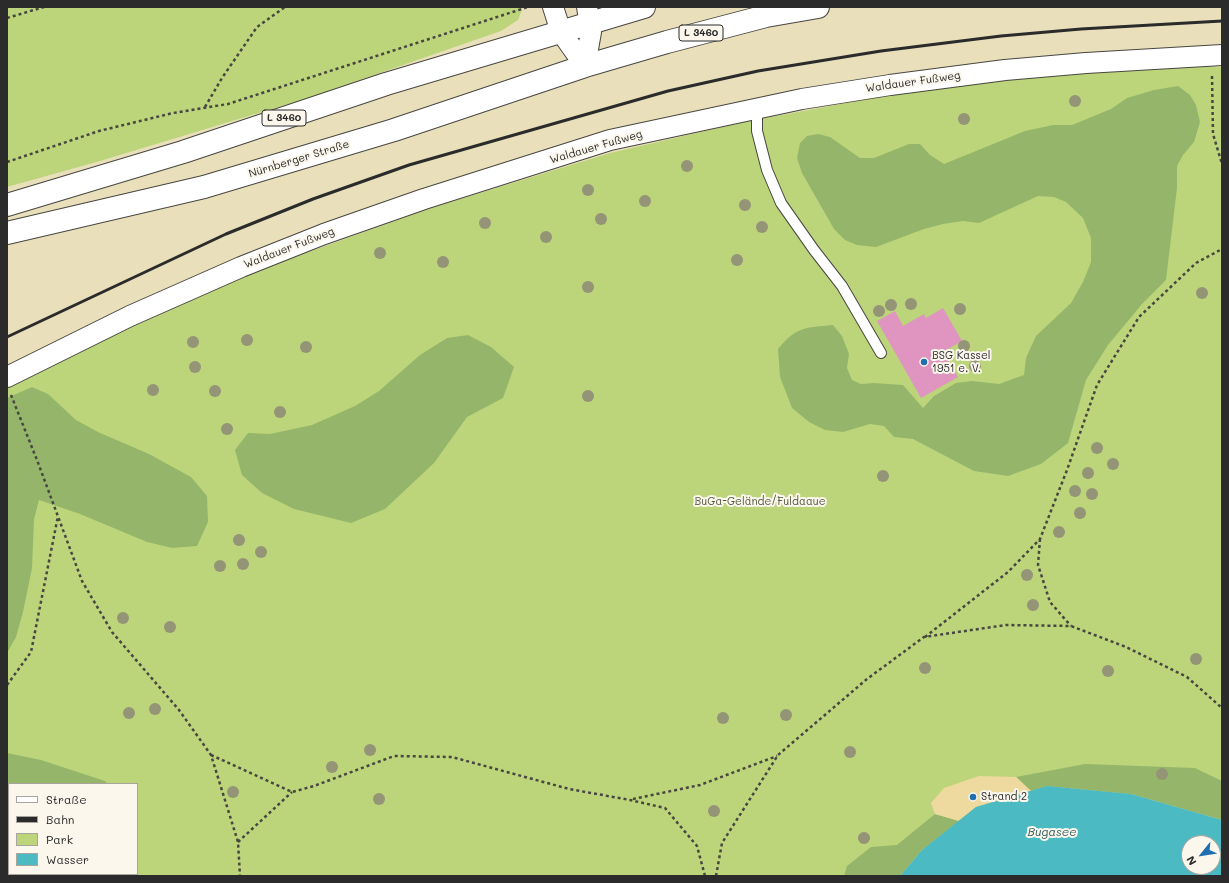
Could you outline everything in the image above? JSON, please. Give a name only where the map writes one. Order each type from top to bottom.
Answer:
[{"type":"main road","points":[[561,32],[589,15],[644,7]]},
{"type":"main road","name":"L 3460","points":[[585,66],[667,42],[766,16],[818,7]]},
{"type":"main road","name":"L 3460","points":[[7,205],[183,152],[386,84],[561,32]]},
{"type":"main road","name":"Nürnberger Straße","points":[[7,233],[204,187],[394,130],[585,66]]},
{"type":"street","points":[[553,7],[561,32],[585,66]]},
{"type":"street","points":[[585,66],[591,32],[589,15]]},
{"type":"street","name":"Waldauer Fußweg","points":[[8,385],[130,316],[241,267],[324,234],[424,199],[610,140],[802,99],[875,87],[1004,70],[1216,55]]},
{"type":"lane","points":[[757,109],[757,131],[767,170],[781,203],[814,250],[842,286],[881,353]]},
{"type":"path","points":[[7,18],[44,7]]},
{"type":"path","points":[[205,106],[257,27],[285,7]]},
{"type":"path","points":[[7,162],[99,131],[205,106],[228,104],[528,7]]},
{"type":"path","points":[[1216,55],[1213,134],[1222,164]]},
{"type":"path","points":[[1071,626],[1050,602],[1038,565],[1040,539],[1067,470],[1097,385],[1139,317],[1196,263],[1222,249]]},
{"type":"path","points":[[8,385],[82,581],[112,632],[179,710],[211,755],[238,842],[240,876]]},
{"type":"path","points":[[7,685],[31,652],[58,515]]},
{"type":"path","points":[[716,876],[722,844],[778,756],[867,678],[924,637],[1008,572],[1040,539]]},
{"type":"path","points":[[924,637],[1006,625],[1071,626],[1126,647],[1187,677],[1222,708]]},
{"type":"path","points":[[211,755],[292,792]]},
{"type":"path","points":[[238,842],[292,792],[314,786],[394,756],[452,757],[569,789],[665,808],[696,846],[705,876]]},
{"type":"path","points":[[630,800],[700,785],[778,756]]},
{"type":"green space","points":[[7,7],[523,7],[518,20],[501,31],[305,99],[100,161],[7,187]]},
{"type":"green space","name":"BuGa-Gelände/Fuldaaue","points":[[1205,66],[1222,67],[1222,820],[1131,794],[922,850],[900,876],[7,876],[7,387],[136,324],[247,274],[428,209],[610,153],[744,122],[895,94],[1008,79],[1085,72]]},
{"type":"green space","points":[[1178,86],[1190,95],[1196,105],[1200,122],[1194,142],[1183,155],[1177,166],[1177,188],[1166,280],[1142,304],[1108,345],[1086,380],[1068,443],[1041,464],[1008,476],[974,471],[913,439],[894,437],[884,426],[870,424],[843,432],[825,430],[809,422],[792,408],[780,377],[778,349],[796,332],[815,327],[833,325],[842,336],[849,354],[847,368],[852,380],[861,384],[874,383],[903,385],[923,408],[934,396],[956,383],[972,381],[999,384],[1024,375],[1026,358],[1036,336],[1071,303],[1083,282],[1091,262],[1091,238],[1083,218],[1066,202],[1054,197],[1038,196],[979,223],[963,221],[943,224],[924,229],[876,247],[857,245],[845,240],[834,229],[802,173],[797,158],[800,143],[807,136],[818,134],[830,137],[860,158],[874,158],[909,144],[920,144],[930,155],[944,164],[1025,131],[1053,125],[1072,125],[1111,109],[1127,98],[1154,90]]},
{"type":"green space","points":[[468,335],[491,347],[514,367],[503,398],[467,417],[434,463],[385,509],[351,523],[294,509],[262,493],[242,475],[235,450],[248,433],[270,434],[312,425],[355,406],[379,391],[420,355],[447,338]]},
{"type":"green space","points":[[32,387],[48,394],[76,420],[98,432],[149,454],[191,477],[207,496],[208,522],[197,546],[172,548],[147,542],[80,514],[39,500],[34,519],[32,568],[23,612],[16,637],[7,653],[7,398]]},
{"type":"green space","points":[[7,753],[41,760],[105,781],[107,783],[8,783],[7,819]]},
{"type":"green space","points":[[1085,764],[1195,768],[1222,781],[1222,820],[1131,794],[1047,786],[1031,791],[1016,777]]},
{"type":"green space","points":[[935,814],[959,821],[922,850],[900,876],[844,876],[847,866],[871,847],[897,845]]},
{"type":"green space","points":[[58,875],[120,875],[120,876]]},
{"type":"sand","name":"Strand 2","points":[[979,776],[1016,777],[1031,791],[976,807],[959,821],[935,814],[931,803],[944,788]]},
{"type":"water","name":"Bugasee","points":[[1047,786],[1131,794],[1222,820],[1222,876],[900,876],[922,850],[976,807]]},
{"type":"building","name":"BSG Kassel 1951 e. V.","points":[[943,308],[962,341],[943,352],[958,377],[921,398],[877,321],[895,311],[903,326],[924,314],[926,318]]},
{"type":"railway","points":[[7,337],[226,234],[313,199],[409,165],[668,91],[758,71],[881,51],[1001,36],[1081,29],[1222,21]]},
{"type":"place","name":"BSG Kassel 1951 e. V.","points":[[924,362]]},
{"type":"place","name":"Strand 2","points":[[973,797]]}]
